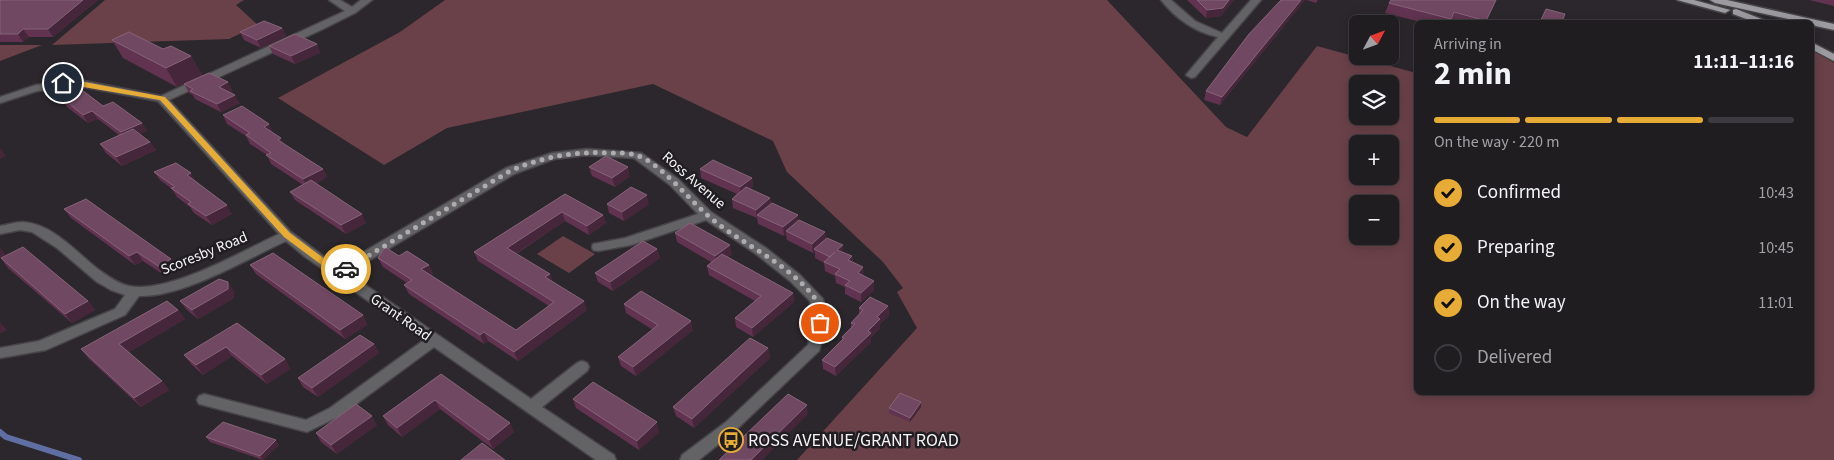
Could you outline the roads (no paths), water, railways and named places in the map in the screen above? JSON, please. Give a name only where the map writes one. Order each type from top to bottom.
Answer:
[{"type":"main road","points":[[1682,0],[1772,20]]},
{"type":"main road","points":[[1715,0],[1803,20]]},
{"type":"main road","points":[[1736,12],[1755,20]]},
{"type":"main road","points":[[1814,22],[1834,27]]},
{"type":"main road","points":[[1814,30],[1834,34]]},
{"type":"main road","points":[[1814,47],[1834,58]]},
{"type":"street","points":[[334,0],[352,10]]},
{"type":"street","points":[[0,100],[36,88],[79,83],[162,98],[352,10],[367,0]]},
{"type":"street","points":[[1166,0],[1194,27],[1224,36]]},
{"type":"street","points":[[1191,76],[1256,0]]},
{"type":"street","name":"Grant Road","points":[[162,98],[287,235],[338,273],[608,460]]},
{"type":"street","name":"Ross Avenue","points":[[338,273],[510,171],[552,156],[587,152],[637,155],[674,182],[707,215],[761,251],[795,278],[816,299],[820,323],[814,346],[731,426],[688,460]]},
{"type":"street","points":[[598,247],[627,242],[707,215]]},
{"type":"street","name":"Scoresby Road","points":[[0,230],[24,226],[42,232],[106,282],[129,291],[147,291],[180,283],[287,235]]},
{"type":"street","points":[[2,348],[42,346],[120,312],[135,291]]},
{"type":"street","points":[[204,400],[307,426],[335,412],[434,340]]},
{"type":"street","points":[[531,407],[582,367]]},
{"type":"waterway","points":[[0,432],[6,437],[79,460]]},
{"type":"place","name":"ROSS AVENUE/GRANT ROAD","points":[[731,440]]}]
